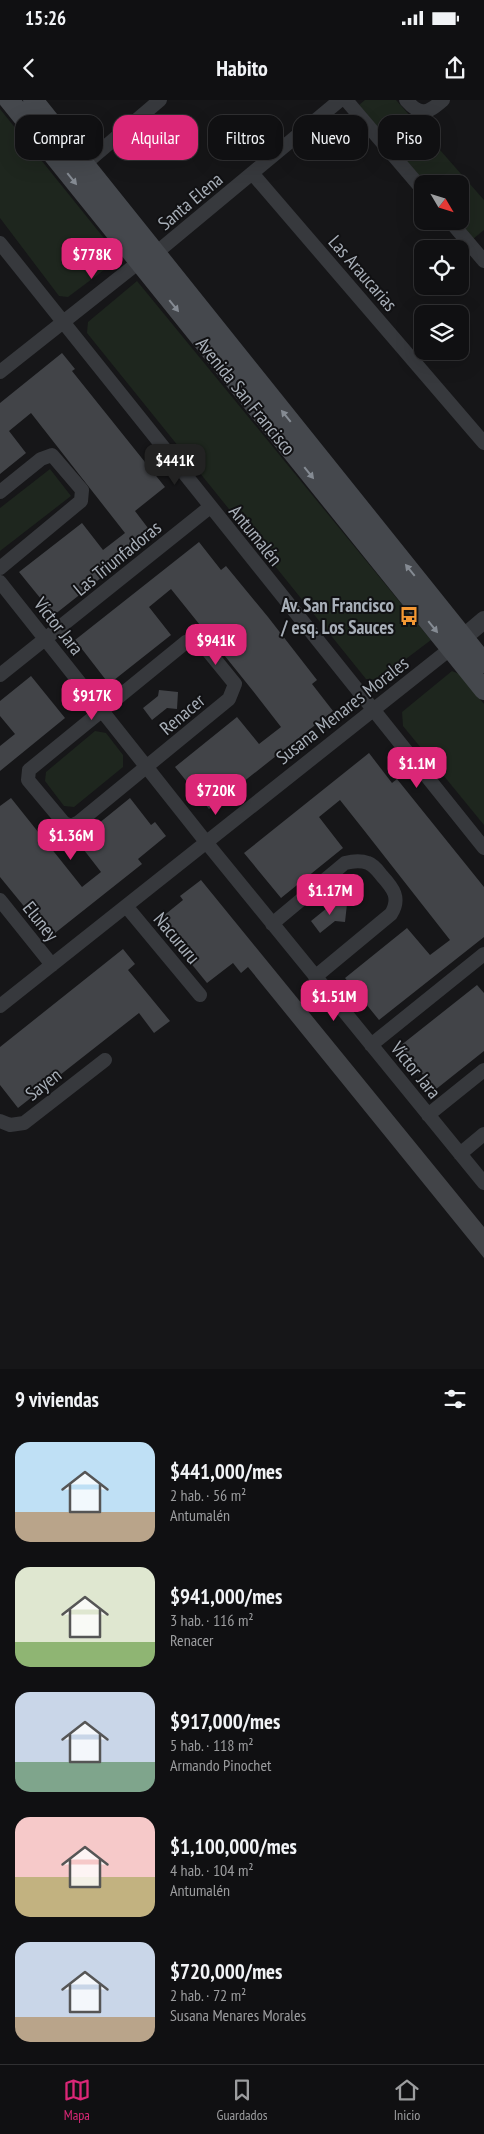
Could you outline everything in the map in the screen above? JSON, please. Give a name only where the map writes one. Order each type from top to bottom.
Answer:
[{"type":"main road","name":"Avenida San Francisco","points":[[9,100],[147,257],[457,643],[484,690]]},
{"type":"main road","name":"Avenida San Francisco","points":[[33,100],[85,164],[147,257]]},
{"type":"main road","name":"Avenida San Francisco","points":[[457,643],[484,663]]},
{"type":"street","points":[[85,164],[160,100]]},
{"type":"street","name":"Santa Elena","points":[[0,372],[252,173],[340,100]]},
{"type":"street","points":[[346,100],[414,180]]},
{"type":"street","points":[[406,100],[414,108],[422,112],[430,110],[443,100]]},
{"type":"street","name":"Las Araucarias","points":[[252,173],[484,443]]},
{"type":"street","points":[[460,230],[479,246],[484,261]]},
{"type":"street","name":"Antumalén","points":[[0,243],[372,711],[484,848]]},
{"type":"street","points":[[0,492],[42,459],[52,455],[82,490],[81,501],[0,568]]},
{"type":"street","name":"Las Triunfadoras","points":[[0,674],[210,507]]},
{"type":"street","name":"Víctor Jara","points":[[0,582],[272,924],[484,1183]]},
{"type":"street","points":[[457,643],[484,620]]},
{"type":"street","name":"Renacer","points":[[102,711],[186,642],[192,640],[200,641],[235,684],[229,699],[147,767]]},
{"type":"street","name":"Susana Menares Morales","points":[[0,1006],[457,643]]},
{"type":"street","points":[[102,711],[37,762],[29,770],[28,780],[64,824],[71,826],[79,822],[147,767]]},
{"type":"street","points":[[272,924],[345,863],[352,861],[367,862],[373,865],[394,891],[396,902],[391,914],[315,976]]},
{"type":"street","name":"Eluney","points":[[0,900],[52,965]]},
{"type":"street","name":"Nacururu","points":[[126,906],[200,995]]},
{"type":"street","points":[[371,1045],[484,954]]},
{"type":"street","name":"Sayen","points":[[0,1121],[10,1125],[24,1123],[105,1060]]},
{"type":"street","points":[[428,1115],[484,1070]]},
{"type":"street","points":[[460,1154],[484,1134]]},
{"type":"shaded area","points":[[365,100],[396,100],[409,115],[378,115],[378,127],[359,105]]},
{"type":"shaded area","points":[[0,109],[15,128],[15,160],[41,160],[120,258],[68,297],[59,296],[0,218]]},
{"type":"shaded area","points":[[440,150],[462,175],[418,175],[406,160],[440,160]]},
{"type":"shaded area","points":[[469,183],[484,200],[484,230],[473,239],[466,230],[469,230]]},
{"type":"shaded area","points":[[137,281],[431,640],[378,680],[366,679],[87,333],[88,322]]},
{"type":"shaded area","points":[[50,469],[71,496],[0,551],[0,508]]},
{"type":"shaded area","points":[[452,671],[459,674],[484,704],[484,825],[403,726],[402,712]]},
{"type":"shaded area","points":[[95,731],[106,733],[123,755],[123,767],[74,807],[64,806],[45,781],[46,772]]},
{"type":"building","points":[[62,353],[75,369],[72,371],[165,487],[135,511],[154,536],[54,615],[19,572],[82,523],[103,550],[125,533],[31,413],[9,431],[26,453],[0,474],[0,403]]},
{"type":"building","points":[[199,542],[221,570],[226,566],[268,617],[317,680],[312,684],[333,711],[209,809],[175,767],[237,717],[259,744],[281,727],[253,691],[171,589],[149,607],[171,635],[109,684],[75,640]]},
{"type":"building","points":[[31,676],[65,718],[0,771],[0,746],[15,734],[0,716],[0,701]]},
{"type":"building","points":[[159,690],[178,692],[177,709],[167,708],[152,720],[143,708],[158,696]]},
{"type":"building","points":[[369,753],[392,783],[397,779],[484,887],[484,937],[379,1020],[345,978],[407,928],[430,955],[450,940],[340,800],[319,817],[343,848],[281,898],[244,853]]},
{"type":"building","points":[[11,798],[82,887],[101,872],[77,841],[130,798],[151,825],[155,822],[166,836],[138,859],[142,864],[55,933],[33,906],[27,910],[0,877],[0,806]]},
{"type":"building","points":[[201,880],[484,1227],[484,1258],[248,967],[241,973],[233,963],[207,983],[181,951],[187,947],[162,917],[183,900],[180,896]]},
{"type":"building","points":[[327,902],[347,904],[345,922],[335,921],[320,933],[311,921],[327,908]]},
{"type":"building","points":[[123,949],[135,964],[128,970],[170,1021],[154,1033],[139,1013],[18,1108],[0,1085],[0,1047]]},
{"type":"building","points":[[477,985],[484,993],[484,1051],[435,1090],[400,1046]]},
{"type":"place","name":"Av. San Francisco / esq. Los Sauces","points":[[409,616]]}]
